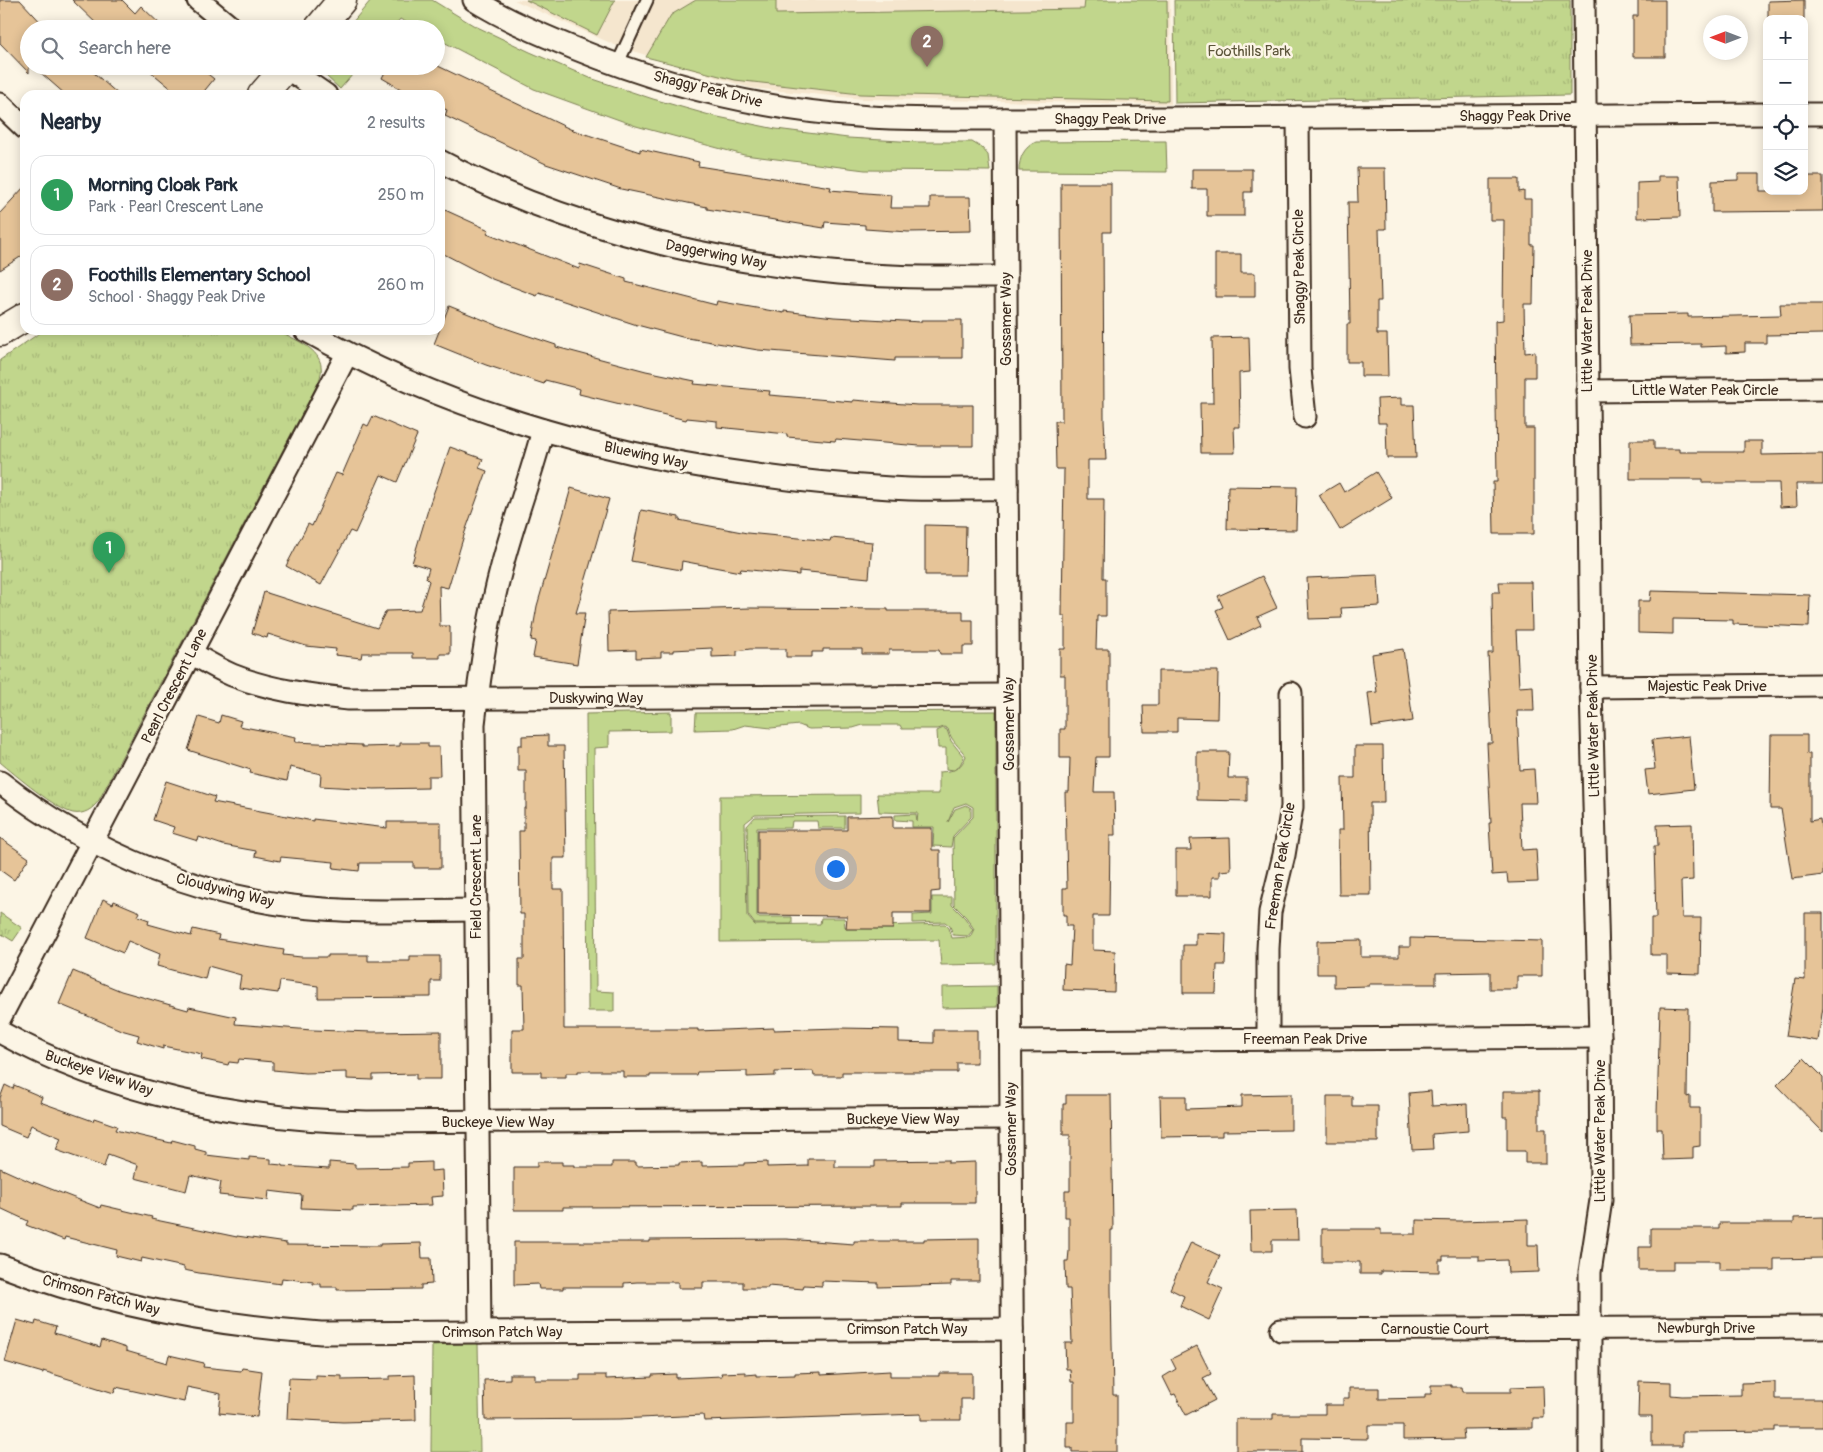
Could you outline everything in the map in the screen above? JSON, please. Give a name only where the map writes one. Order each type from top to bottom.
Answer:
[{"type":"street","points":[[198,0],[222,20]]},
{"type":"street","points":[[325,20],[342,0]]},
{"type":"street","name":"Shaggy Peak Drive","points":[[474,0],[548,37],[617,65],[683,86],[746,100],[868,117],[1004,119],[1763,114]]},
{"type":"street","name":"Little Water Peak Drive","points":[[1584,0],[1591,686],[1600,1037],[1601,1200],[1590,1272],[1590,1452]]},
{"type":"street","points":[[266,90],[279,75]]},
{"type":"street","points":[[297,75],[319,90]]},
{"type":"street","points":[[0,104],[20,123]]},
{"type":"street","points":[[1808,114],[1823,114]]},
{"type":"street","name":"Shaggy Peak Circle","points":[[1298,117],[1300,369],[1305,417]]},
{"type":"street","name":"Gossamer Way","points":[[1004,119],[1013,1452]]},
{"type":"street","name":"Daggerwing Way","points":[[445,164],[505,191],[571,216],[634,236],[713,255],[772,265],[855,274],[908,277],[1006,276]]},
{"type":"street","points":[[0,332],[20,320]]},
{"type":"street","name":"Bluewing Way","points":[[314,335],[347,354],[471,405],[543,430],[621,451],[768,477],[892,488],[1007,488]]},
{"type":"street","name":"Pearl Crescent Lane","points":[[0,1018],[347,354]]},
{"type":"street","name":"Little Water Peak Circle","points":[[1587,391],[1823,389]]},
{"type":"street","name":"Field Crescent Lane","points":[[480,1332],[474,724],[484,643],[502,565],[543,430]]},
{"type":"street","name":"Duskywing Way","points":[[191,653],[232,675],[275,688],[348,699],[1008,695]]},
{"type":"street","name":"Majestic Peak Drive","points":[[1591,686],[1823,685]]},
{"type":"street","name":"Freeman Peak Circle","points":[[1268,1039],[1270,912],[1284,855],[1292,807],[1291,693]]},
{"type":"street","name":"Cloudywing Way","points":[[0,782],[49,817],[92,842],[145,867],[204,887],[265,902],[323,909],[476,910]]},
{"type":"street","name":"Buckeye View Way","points":[[0,1032],[46,1055],[109,1080],[179,1100],[269,1116],[332,1122],[1011,1118]]},
{"type":"street","name":"Freeman Peak Drive","points":[[1010,1041],[1600,1037]]},
{"type":"street","name":"Crimson Patch Way","points":[[0,1264],[55,1284],[132,1306],[248,1326],[330,1333],[1012,1329]]},
{"type":"street","name":"Newburgh Drive","points":[[1590,1328],[1823,1327]]},
{"type":"street","name":"Carnoustie Court","points":[[1281,1330],[1590,1328]]},
{"type":"lane","points":[[617,65],[646,4]]},
{"type":"shaded area","points":[[514,0],[1170,0],[1171,104],[863,99],[750,88],[617,46]]},
{"type":"green space","points":[[371,0],[432,0],[473,25],[530,52],[590,78],[653,99],[713,116],[776,129],[848,138],[917,142],[972,142],[982,148],[988,155],[990,171],[865,170],[744,155],[636,126],[534,89],[445,43],[445,20],[354,20]]},
{"type":"green space","points":[[526,0],[615,0],[597,35]]},
{"type":"green space","points":[[696,0],[776,0],[776,14],[1084,9],[1085,0],[1167,0],[1168,101],[860,94],[735,80],[646,57],[671,15]]},
{"type":"green space","name":"Foothills Park","points":[[1174,0],[1570,0],[1570,95],[1175,103]]},
{"type":"green space","points":[[326,75],[352,75],[340,89]]},
{"type":"green space","points":[[1166,141],[1167,172],[1019,171],[1023,154],[1028,147],[1036,142]]},
{"type":"green space","points":[[37,335],[286,335],[311,349],[321,363],[318,383],[99,800],[88,811],[81,813],[73,813],[47,799],[0,762],[0,360]]},
{"type":"green space","points":[[996,711],[996,964],[941,965],[939,940],[720,942],[720,796],[860,795],[860,813],[755,815],[745,823],[747,916],[755,925],[820,924],[821,918],[844,918],[845,927],[945,924],[949,928],[952,938],[970,937],[974,929],[966,917],[954,905],[953,838],[973,817],[973,807],[966,803],[954,807],[948,822],[955,809],[966,805],[971,808],[971,817],[953,836],[951,847],[933,846],[934,827],[912,827],[912,821],[895,820],[895,815],[916,814],[917,822],[918,813],[879,812],[877,794],[939,794],[939,772],[956,769],[966,756],[953,740],[948,729],[944,727],[938,729],[902,729],[900,725],[863,725],[853,728],[809,729],[799,725],[771,728],[745,725],[733,729],[695,730],[696,713]]},
{"type":"green space","points":[[671,712],[671,731],[609,732],[609,747],[594,748],[596,991],[614,992],[614,1011],[588,1011],[586,714]]},
{"type":"green space","points":[[943,728],[947,730],[951,741],[964,757],[960,765],[954,770],[946,769],[946,748],[938,748],[937,731]]},
{"type":"green space","points":[[845,816],[845,828],[818,828],[817,821],[792,821],[791,828],[757,828],[757,917],[792,917],[792,924],[755,924],[748,915],[747,826],[755,817]]},
{"type":"green space","points":[[932,897],[952,897],[952,905],[965,918],[973,930],[968,936],[953,935],[950,926],[945,922],[913,923],[913,915],[932,914]]},
{"type":"green space","points":[[0,913],[22,928],[13,941],[0,933]]},
{"type":"green space","points":[[997,986],[997,1007],[942,1008],[942,987]]},
{"type":"green space","points":[[478,1343],[480,1452],[431,1452],[432,1345]]},
{"type":"building","points":[[0,0],[20,0],[39,20],[20,20],[20,64],[0,43]]},
{"type":"building","points":[[72,0],[122,0],[135,13],[141,6],[156,20],[93,20]]},
{"type":"building","points":[[1638,0],[1665,0],[1665,57],[1633,57],[1633,16],[1638,16]]},
{"type":"building","points":[[1804,0],[1804,15],[1768,15],[1768,1]]},
{"type":"building","points":[[445,69],[570,129],[640,152],[640,149],[699,162],[698,166],[831,187],[830,190],[891,195],[890,208],[930,208],[930,197],[970,197],[971,231],[908,232],[865,229],[865,225],[825,222],[824,228],[707,209],[707,207],[621,189],[546,164],[445,116],[447,110],[445,109],[445,90],[402,90],[382,78],[384,75],[445,75]]},
{"type":"building","points":[[43,75],[96,75],[113,90],[60,90]]},
{"type":"building","points":[[155,75],[209,75],[214,79],[205,90],[173,90]]},
{"type":"building","points":[[1357,168],[1385,168],[1386,229],[1379,229],[1381,301],[1377,301],[1377,334],[1387,334],[1388,376],[1361,376],[1361,362],[1347,362],[1347,324],[1350,324],[1348,202],[1358,202]]},
{"type":"building","points":[[1192,169],[1252,169],[1252,192],[1244,192],[1244,216],[1207,216],[1207,189],[1192,189]]},
{"type":"building","points":[[1738,174],[1760,174],[1760,191],[1763,191],[1763,195],[1808,195],[1808,176],[1823,176],[1823,211],[1712,212],[1712,181],[1738,180]]},
{"type":"building","points":[[1658,176],[1679,176],[1680,217],[1637,218],[1637,183],[1658,182]]},
{"type":"building","points":[[1490,179],[1519,179],[1519,192],[1524,191],[1524,199],[1531,199],[1531,245],[1534,245],[1533,304],[1524,304],[1525,353],[1535,352],[1535,377],[1525,377],[1525,428],[1534,428],[1534,534],[1494,534],[1493,482],[1497,482],[1495,321],[1503,320],[1504,220],[1490,220]]},
{"type":"building","points":[[1061,183],[1111,183],[1111,232],[1103,232],[1106,460],[1088,460],[1088,499],[1104,499],[1103,578],[1106,578],[1106,616],[1097,616],[1096,649],[1109,649],[1109,757],[1096,757],[1094,792],[1114,792],[1115,835],[1110,835],[1109,916],[1093,916],[1093,950],[1115,951],[1114,992],[1063,990],[1064,964],[1070,965],[1072,926],[1066,926],[1066,915],[1063,915],[1063,888],[1067,888],[1065,792],[1069,792],[1070,758],[1060,758],[1060,729],[1065,729],[1065,675],[1060,675],[1060,649],[1065,649],[1065,616],[1062,616],[1064,469],[1056,469],[1055,421],[1062,421]]},
{"type":"building","points":[[20,191],[20,257],[0,270],[0,213]]},
{"type":"building","points":[[445,210],[489,230],[487,233],[579,269],[580,264],[626,279],[626,282],[716,305],[717,301],[784,313],[784,311],[834,317],[921,322],[921,320],[962,320],[962,358],[895,358],[895,361],[758,350],[682,337],[637,325],[539,293],[537,296],[492,279],[445,255]]},
{"type":"building","points":[[1215,254],[1241,254],[1241,273],[1255,273],[1255,297],[1215,297]]},
{"type":"building","points":[[1780,304],[1823,304],[1823,334],[1766,335],[1766,343],[1745,343],[1745,352],[1726,353],[1726,346],[1701,347],[1701,344],[1630,345],[1629,315],[1688,314],[1688,317],[1781,315]]},
{"type":"building","points":[[449,306],[499,326],[556,345],[556,347],[646,371],[695,381],[694,384],[770,391],[769,395],[853,402],[853,400],[917,405],[973,405],[973,446],[920,446],[787,437],[787,434],[717,427],[717,421],[687,418],[686,420],[579,394],[580,389],[545,380],[544,384],[486,365],[434,344],[438,335],[445,335],[445,316]]},
{"type":"building","points":[[1249,337],[1250,372],[1239,373],[1240,427],[1234,427],[1235,453],[1201,453],[1200,403],[1213,403],[1212,338]]},
{"type":"building","points":[[1401,398],[1401,405],[1414,405],[1416,458],[1387,458],[1386,423],[1378,423],[1377,399]]},
{"type":"building","points":[[373,416],[417,435],[397,482],[381,475],[355,533],[350,531],[321,585],[286,566],[308,524],[312,526],[336,473],[342,475],[364,424],[368,426]]},
{"type":"building","points":[[1630,440],[1654,440],[1654,449],[1679,449],[1679,452],[1744,452],[1744,441],[1762,441],[1762,455],[1823,454],[1823,484],[1796,484],[1797,506],[1780,507],[1779,483],[1702,483],[1702,479],[1630,479]]},
{"type":"building","points":[[450,447],[483,459],[479,468],[487,471],[465,532],[448,588],[439,586],[440,626],[450,626],[450,654],[440,654],[440,658],[413,658],[413,653],[362,653],[361,658],[335,655],[336,649],[306,646],[268,634],[267,638],[252,633],[264,592],[377,628],[386,611],[420,610],[429,581],[426,578],[429,568],[412,563],[430,503]]},
{"type":"building","points":[[1376,472],[1392,498],[1340,530],[1319,495],[1339,483],[1344,492]]},
{"type":"building","points":[[1228,486],[1297,487],[1296,530],[1227,529]]},
{"type":"building","points":[[571,488],[609,499],[576,613],[585,613],[577,664],[533,657],[536,641],[531,640],[537,606]]},
{"type":"building","points":[[641,510],[679,517],[679,520],[747,533],[830,541],[831,538],[872,542],[869,578],[799,571],[799,575],[741,569],[740,572],[682,561],[681,570],[631,561]]},
{"type":"building","points":[[925,525],[966,526],[965,575],[925,575]]},
{"type":"building","points":[[1378,575],[1380,606],[1341,608],[1342,618],[1309,619],[1307,578]]},
{"type":"building","points":[[1262,576],[1277,608],[1257,617],[1261,625],[1230,640],[1216,610],[1223,607],[1218,596]]},
{"type":"building","points":[[1499,582],[1531,582],[1532,630],[1516,630],[1519,687],[1533,686],[1534,711],[1517,711],[1520,770],[1534,769],[1536,803],[1520,803],[1522,850],[1536,849],[1538,882],[1508,883],[1507,874],[1492,875],[1487,743],[1492,743],[1488,653],[1493,653],[1492,592],[1500,592]]},
{"type":"building","points":[[1651,591],[1810,595],[1809,627],[1733,624],[1733,620],[1673,619],[1673,634],[1638,633],[1638,601],[1650,601]]},
{"type":"building","points":[[751,608],[963,611],[963,620],[973,620],[973,646],[963,646],[963,654],[940,654],[939,650],[889,650],[889,654],[862,654],[862,649],[823,649],[823,652],[812,652],[812,657],[786,657],[786,649],[750,649],[737,651],[737,656],[712,657],[712,648],[673,650],[673,652],[661,652],[661,657],[636,658],[636,650],[609,651],[608,612]]},
{"type":"building","points":[[1403,649],[1413,721],[1372,727],[1368,693],[1377,692],[1372,654]]},
{"type":"building","points":[[1158,671],[1218,671],[1217,719],[1177,718],[1177,732],[1144,732],[1143,705],[1158,705]]},
{"type":"building","points":[[221,715],[241,721],[239,726],[296,737],[295,742],[362,745],[362,747],[400,746],[400,743],[428,743],[428,747],[439,747],[440,776],[428,776],[428,788],[374,789],[320,786],[321,774],[290,767],[287,781],[250,773],[251,770],[188,750],[199,717],[219,723]]},
{"type":"building","points":[[548,735],[548,746],[564,746],[566,858],[553,858],[553,889],[563,889],[564,1029],[698,1029],[698,1031],[774,1028],[774,1030],[899,1029],[899,1042],[934,1043],[934,1030],[977,1030],[977,1063],[957,1063],[957,1072],[842,1072],[842,1076],[814,1076],[813,1071],[775,1072],[775,1076],[747,1077],[747,1071],[697,1072],[696,1075],[623,1077],[623,1071],[578,1071],[578,1073],[566,1073],[566,1077],[541,1077],[541,1072],[512,1072],[512,1029],[524,1029],[523,985],[519,985],[519,959],[524,959],[524,914],[520,914],[519,831],[524,831],[526,771],[518,771],[518,745],[522,745],[522,736]]},
{"type":"building","points":[[1771,735],[1807,735],[1807,754],[1810,754],[1810,821],[1820,819],[1823,840],[1823,875],[1792,879],[1781,809],[1770,809]]},
{"type":"building","points":[[1689,736],[1694,789],[1648,794],[1645,770],[1655,769],[1652,740]]},
{"type":"building","points":[[1355,746],[1383,746],[1384,803],[1370,803],[1371,895],[1339,895],[1338,830],[1343,830],[1342,778],[1355,778]]},
{"type":"building","points":[[1197,752],[1229,752],[1228,778],[1247,778],[1247,801],[1197,800]]},
{"type":"building","points":[[166,781],[215,797],[213,802],[313,821],[313,819],[387,828],[387,822],[441,822],[441,868],[414,868],[414,863],[360,863],[359,871],[333,868],[334,862],[281,857],[280,861],[255,856],[256,851],[223,845],[199,837],[198,841],[172,833],[174,827],[153,820]]},
{"type":"building","points":[[893,816],[893,828],[932,828],[932,850],[940,850],[940,891],[931,892],[931,913],[893,913],[893,929],[846,929],[847,916],[758,915],[758,830],[847,830],[847,817]]},
{"type":"building","points":[[1692,824],[1693,880],[1681,881],[1682,918],[1701,918],[1700,974],[1667,973],[1667,955],[1651,955],[1651,918],[1656,918],[1654,846],[1658,846],[1657,825]]},
{"type":"building","points":[[0,838],[29,858],[14,880],[0,870]]},
{"type":"building","points":[[1230,838],[1231,870],[1220,871],[1220,877],[1212,877],[1212,896],[1176,896],[1176,850],[1191,850],[1190,839]]},
{"type":"building","points":[[103,899],[113,904],[114,901],[140,912],[138,916],[149,920],[148,924],[191,936],[193,929],[219,935],[218,939],[284,950],[283,955],[328,957],[328,955],[368,955],[368,961],[410,961],[410,956],[440,956],[440,981],[431,981],[431,997],[318,998],[318,986],[280,981],[278,993],[239,988],[241,975],[208,966],[205,979],[157,966],[160,954],[128,941],[123,953],[87,938]]},
{"type":"building","points":[[1805,913],[1823,913],[1823,1007],[1818,1041],[1786,1036],[1795,979],[1805,980]]},
{"type":"building","points":[[1196,933],[1226,934],[1225,965],[1217,965],[1216,993],[1183,993],[1183,945],[1196,945]]},
{"type":"building","points":[[1410,938],[1542,941],[1542,976],[1517,976],[1517,989],[1490,989],[1490,972],[1436,973],[1436,984],[1369,984],[1369,986],[1334,987],[1334,974],[1317,974],[1317,941],[1361,940],[1361,957],[1399,957],[1399,947],[1410,947]]},
{"type":"building","points":[[73,971],[121,991],[188,1010],[189,1007],[236,1017],[235,1024],[312,1030],[373,1032],[441,1031],[441,1079],[416,1079],[416,1074],[373,1075],[373,1080],[347,1079],[347,1072],[305,1073],[273,1070],[273,1062],[239,1059],[238,1063],[229,1062],[228,1065],[201,1059],[202,1054],[163,1046],[163,1049],[137,1041],[139,1035],[121,1030],[59,1004]]},
{"type":"building","points":[[1660,1007],[1688,1008],[1687,1097],[1690,1096],[1690,1108],[1700,1108],[1700,1146],[1693,1147],[1693,1159],[1663,1160],[1662,1129],[1657,1129]]},
{"type":"building","points":[[1804,1058],[1823,1077],[1823,1132],[1777,1085]]},
{"type":"building","points":[[5,1085],[13,1089],[14,1085],[42,1097],[40,1102],[93,1121],[94,1118],[117,1126],[115,1130],[171,1143],[172,1140],[195,1146],[195,1149],[206,1152],[206,1155],[249,1160],[249,1157],[271,1159],[271,1164],[282,1166],[329,1169],[329,1162],[355,1164],[355,1168],[408,1167],[408,1163],[431,1162],[431,1171],[442,1170],[443,1196],[431,1197],[432,1205],[353,1207],[353,1210],[301,1208],[302,1195],[269,1191],[268,1200],[219,1195],[221,1182],[190,1175],[186,1191],[135,1178],[138,1165],[108,1154],[104,1167],[56,1150],[61,1138],[31,1125],[26,1137],[0,1126],[0,1098]]},
{"type":"building","points":[[1431,1091],[1432,1106],[1467,1104],[1468,1131],[1432,1134],[1433,1149],[1412,1150],[1409,1093]]},
{"type":"building","points":[[1503,1091],[1539,1091],[1539,1129],[1546,1129],[1546,1163],[1525,1163],[1525,1151],[1507,1151],[1507,1117],[1503,1117]]},
{"type":"building","points":[[1291,1094],[1291,1130],[1222,1131],[1222,1136],[1161,1137],[1160,1096],[1186,1096],[1186,1109],[1242,1107],[1242,1095]]},
{"type":"building","points":[[1066,1095],[1111,1095],[1113,1230],[1111,1230],[1111,1290],[1113,1395],[1117,1395],[1117,1452],[1072,1452],[1072,1448],[1067,1448],[1067,1422],[1074,1422],[1074,1382],[1071,1382],[1070,1369],[1066,1369],[1065,1343],[1072,1343],[1070,1289],[1066,1289],[1065,1261],[1068,1261],[1069,1251],[1069,1217],[1065,1217],[1065,1191],[1070,1191],[1070,1135],[1063,1135],[1063,1104],[1066,1104]]},
{"type":"building","points":[[1327,1096],[1352,1096],[1352,1106],[1378,1106],[1378,1142],[1327,1142]]},
{"type":"building","points":[[808,1159],[835,1159],[835,1167],[875,1167],[875,1161],[948,1160],[948,1163],[975,1162],[975,1203],[902,1203],[902,1206],[563,1207],[563,1210],[514,1210],[514,1167],[537,1167],[537,1162],[562,1162],[562,1165],[574,1165],[574,1167],[612,1167],[612,1162],[636,1162],[636,1166],[679,1165],[679,1163],[702,1162],[702,1166],[744,1165],[744,1163],[767,1162],[767,1167],[808,1166]]},
{"type":"building","points":[[0,1168],[33,1183],[100,1208],[101,1205],[152,1217],[151,1219],[237,1237],[286,1243],[286,1245],[380,1246],[380,1244],[421,1243],[422,1258],[431,1258],[432,1284],[421,1285],[421,1289],[337,1290],[337,1287],[321,1287],[321,1284],[313,1284],[313,1282],[282,1278],[281,1284],[199,1273],[184,1270],[184,1267],[142,1258],[141,1262],[116,1256],[117,1250],[65,1237],[64,1240],[26,1225],[28,1221],[0,1208]]},
{"type":"building","points":[[1297,1210],[1298,1240],[1272,1240],[1272,1251],[1251,1251],[1250,1211]]},
{"type":"building","points":[[1823,1217],[1823,1258],[1774,1259],[1774,1270],[1719,1270],[1719,1261],[1673,1261],[1673,1270],[1639,1270],[1639,1247],[1651,1247],[1651,1228],[1719,1228],[1719,1223],[1794,1223],[1794,1218]]},
{"type":"building","points":[[1528,1219],[1528,1245],[1538,1245],[1539,1272],[1508,1273],[1507,1260],[1479,1261],[1479,1256],[1443,1256],[1443,1260],[1439,1260],[1439,1272],[1381,1271],[1381,1274],[1360,1274],[1360,1262],[1322,1262],[1322,1229],[1381,1229],[1381,1234],[1416,1234],[1416,1220]]},
{"type":"building","points":[[979,1238],[979,1281],[951,1281],[951,1285],[878,1287],[878,1283],[822,1281],[822,1286],[804,1285],[803,1289],[768,1286],[768,1288],[743,1288],[743,1282],[703,1282],[703,1288],[678,1288],[678,1282],[637,1282],[624,1283],[624,1287],[539,1289],[538,1284],[514,1285],[514,1242],[786,1239],[854,1244],[854,1241],[924,1241],[924,1239]]},
{"type":"building","points":[[1191,1242],[1220,1256],[1208,1282],[1223,1289],[1209,1320],[1180,1306],[1184,1296],[1170,1289]]},
{"type":"building","points":[[17,1320],[35,1325],[36,1321],[56,1327],[54,1333],[100,1347],[102,1340],[126,1348],[126,1351],[167,1363],[169,1355],[204,1363],[203,1367],[241,1371],[242,1368],[262,1371],[257,1417],[219,1413],[221,1394],[187,1387],[184,1402],[116,1387],[114,1393],[43,1371],[43,1373],[5,1362]]},
{"type":"building","points":[[1197,1346],[1211,1374],[1203,1378],[1215,1400],[1186,1415],[1175,1394],[1172,1395],[1163,1377],[1176,1369],[1171,1359]]},
{"type":"building","points":[[890,1371],[890,1376],[939,1376],[939,1373],[972,1373],[972,1399],[961,1399],[961,1420],[921,1420],[921,1414],[704,1421],[703,1415],[619,1419],[485,1420],[484,1380],[510,1379],[510,1374],[535,1374],[535,1380],[580,1380],[580,1375],[606,1375],[606,1379],[676,1374],[676,1378],[722,1376],[721,1373],[746,1372],[746,1375],[756,1374],[756,1376],[821,1372],[821,1375]]},
{"type":"building","points":[[316,1375],[342,1376],[342,1380],[390,1379],[390,1376],[415,1375],[416,1420],[343,1422],[287,1419],[289,1378],[316,1379]]},
{"type":"building","points":[[1639,1381],[1671,1382],[1671,1395],[1682,1396],[1741,1395],[1741,1383],[1775,1382],[1775,1399],[1823,1399],[1823,1427],[1775,1427],[1775,1431],[1682,1432],[1682,1446],[1652,1446],[1652,1417],[1638,1417]]},
{"type":"building","points":[[1431,1385],[1462,1387],[1463,1392],[1511,1392],[1511,1387],[1543,1386],[1544,1418],[1533,1418],[1533,1428],[1463,1429],[1464,1439],[1403,1440],[1403,1425],[1368,1425],[1368,1439],[1302,1438],[1302,1452],[1236,1452],[1236,1419],[1273,1419],[1273,1414],[1325,1414],[1325,1405],[1343,1405],[1343,1398],[1349,1398],[1349,1388],[1379,1388],[1379,1399],[1425,1398],[1425,1394],[1431,1394]]},
{"type":"place","name":"Foothills Elementary School","points":[[927,67]]},
{"type":"place","name":"Morning Cloak Park","points":[[109,573]]}]
